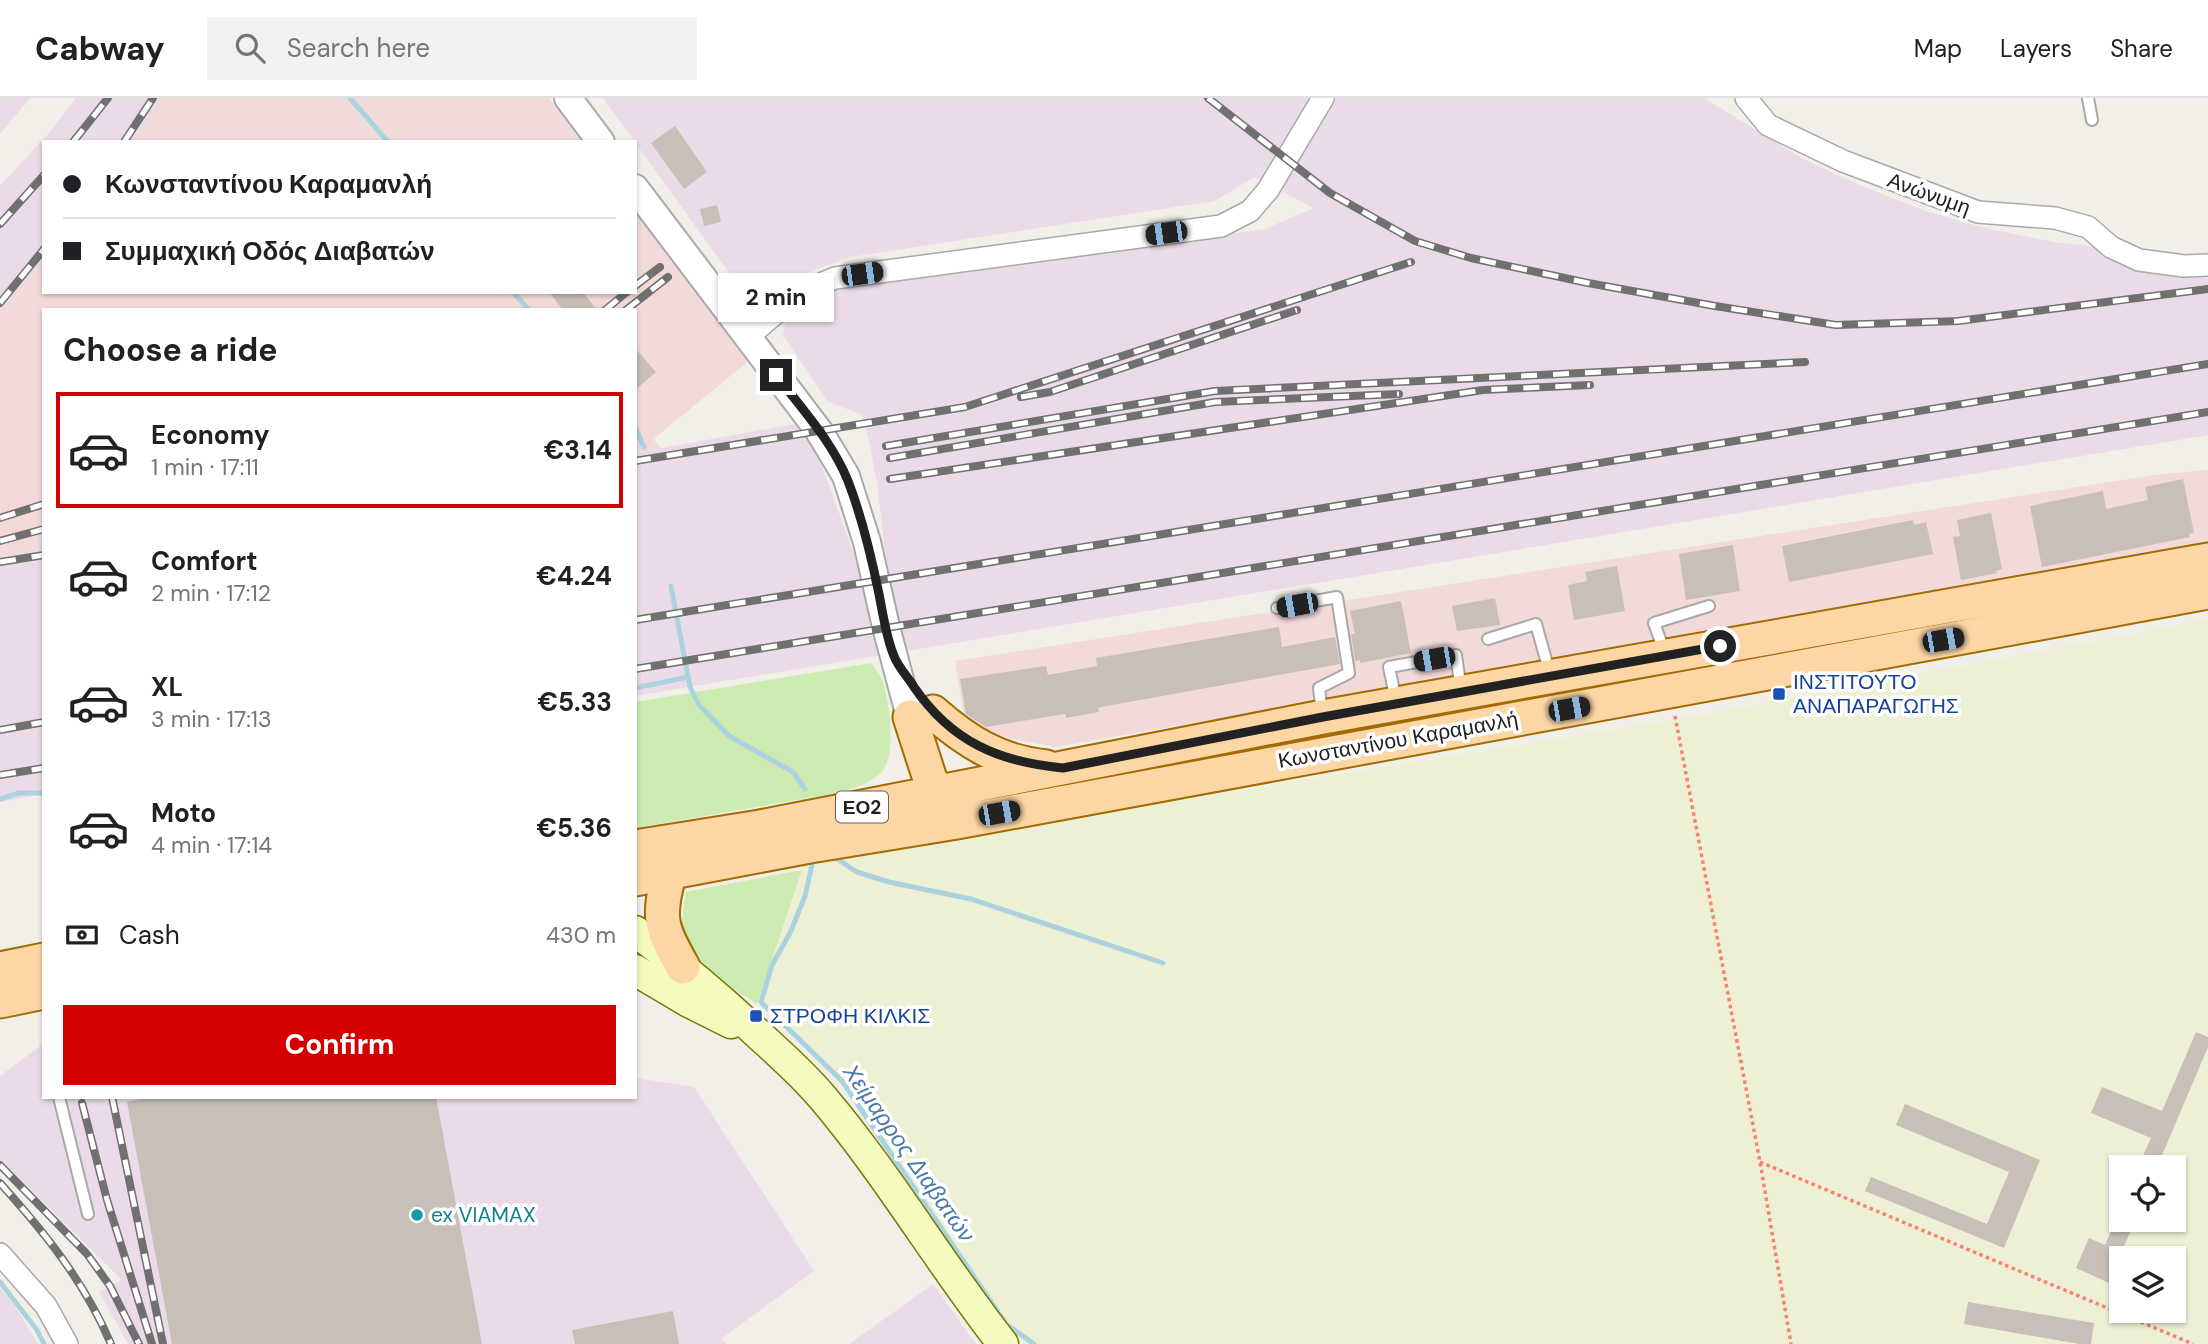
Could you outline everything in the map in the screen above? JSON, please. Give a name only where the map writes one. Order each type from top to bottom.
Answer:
[{"type":"main road","name":"Κωνσταντίνου Καραμανλή","points":[[637,847],[873,805],[1323,717],[2208,560]]},
{"type":"main road","name":"Κωνσταντίνου Καραμανλή","points":[[670,872],[957,822],[2208,592]]},
{"type":"main road","points":[[921,714],[984,750],[1036,766],[1063,768]]},
{"type":"main road","points":[[921,714],[923,760],[951,790],[957,822]]},
{"type":"main road","points":[[873,805],[886,794],[905,766],[921,714]]},
{"type":"main road","points":[[670,872],[663,898],[662,921],[666,937],[683,967]]},
{"type":"main road","name":"ΕΟ2","points":[[637,879],[670,872]]},
{"type":"main road","points":[[637,933],[683,967],[810,1083],[892,1187],[1003,1344]]},
{"type":"main road","points":[[0,969],[42,960]]},
{"type":"main road","points":[[637,971],[707,1012],[760,1036]]},
{"type":"main road","points":[[0,1001],[42,992]]},
{"type":"street","points":[[568,98],[600,140]]},
{"type":"street","points":[[747,338],[784,304],[812,286],[835,278],[1221,226],[1250,211],[1268,190],[1323,98]]},
{"type":"street","name":"Ανώνυμη","points":[[1746,98],[1768,125],[1843,161],[1978,212],[2055,218],[2088,227],[2111,247],[2138,261],[2184,266],[2208,265]]},
{"type":"street","points":[[637,191],[819,431],[846,476],[867,542],[894,657],[921,714]]},
{"type":"street","points":[[0,1254],[46,1306],[67,1344]]},
{"type":"lane","points":[[2088,98],[2092,120]]},
{"type":"lane","points":[[1277,608],[1337,597],[1349,673],[1319,688],[1323,717]]},
{"type":"lane","points":[[1666,656],[1654,623],[1709,606]]},
{"type":"lane","points":[[1488,639],[1536,624],[1550,677]]},
{"type":"lane","points":[[60,1099],[88,1214]]},
{"type":"path","points":[[1677,689],[1674,720],[1760,1162],[1791,1344]]},
{"type":"path","points":[[1760,1162],[2193,1344]]},
{"type":"shaded area","points":[[0,98],[30,98],[0,134]]},
{"type":"shaded area","points":[[76,98],[162,98],[134,140],[43,140]]},
{"type":"shaded area","points":[[162,98],[549,98],[580,140],[134,140]]},
{"type":"shaded area","points":[[603,98],[1704,98],[1803,159],[1926,211],[1985,228],[2054,242],[2188,257],[2208,256],[2208,435],[637,696],[637,453],[806,422],[861,573],[887,569],[878,490],[862,415],[827,401],[783,335],[785,322],[805,302],[829,290],[1265,229],[1314,208],[1254,177],[1215,201],[851,257],[748,299],[637,145],[637,140],[633,140]]},
{"type":"shaded area","points":[[42,141],[42,264],[0,315],[0,186]]},
{"type":"shaded area","points":[[637,214],[750,360],[657,436],[654,440],[661,448],[637,453],[637,308],[42,308],[42,550],[0,557],[0,315],[42,264],[42,294],[637,294]]},
{"type":"shaded area","points":[[2208,470],[2208,547],[1055,747],[966,730],[955,661],[2161,474]]},
{"type":"shaded area","points":[[42,550],[42,794],[0,802],[0,557]]},
{"type":"shaded area","name":"ex VIAMAX","points":[[42,1044],[42,1099],[637,1099],[637,1078],[694,1087],[814,1271],[722,1338],[726,1344],[128,1344],[99,1292],[122,1280],[0,1159],[0,1076]]},
{"type":"shaded area","points":[[933,1284],[976,1344],[849,1344]]},
{"type":"shaded area","points":[[0,1288],[15,1306],[38,1344],[0,1344]]},
{"type":"green space","points":[[2208,620],[2208,1344],[1025,1344],[1004,1320],[851,1094],[757,1004],[805,861],[1674,720]]},
{"type":"green space","points":[[872,663],[883,682],[888,702],[891,740],[887,762],[875,778],[844,792],[637,828],[637,702]]},
{"type":"green space","points":[[802,870],[757,1004],[713,974],[688,943],[682,927],[686,892]]},
{"type":"building","points":[[675,126],[707,172],[684,189],[651,143]]},
{"type":"building","points":[[717,205],[721,222],[704,226],[700,209]]},
{"type":"building","points":[[551,294],[585,294],[595,308],[561,308]]},
{"type":"building","points":[[637,350],[656,372],[637,388]]},
{"type":"building","points":[[2183,479],[2194,533],[2189,534],[2190,537],[2042,567],[2030,506],[2103,491],[2106,509],[2148,500],[2145,487]]},
{"type":"building","points":[[1991,513],[2002,569],[1996,571],[1997,573],[1961,580],[1953,537],[1960,536],[1957,520]]},
{"type":"building","points":[[1913,520],[1914,525],[1926,522],[1933,554],[1789,582],[1782,546]]},
{"type":"building","points":[[1733,545],[1740,591],[1686,600],[1679,554]]},
{"type":"building","points":[[1617,566],[1625,611],[1574,620],[1568,585],[1587,581],[1585,572]]},
{"type":"building","points":[[1495,598],[1500,625],[1457,631],[1452,606]]},
{"type":"building","points":[[1401,601],[1411,653],[1360,663],[1360,660],[1355,661],[1351,634],[1355,634],[1350,611]]},
{"type":"building","points":[[1279,627],[1282,647],[1335,637],[1340,664],[1101,707],[1098,708],[1099,712],[1066,718],[1065,714],[986,727],[966,714],[960,679],[1046,666],[1048,675],[1097,666],[1096,658]]},
{"type":"building","points":[[2196,1032],[2208,1037],[2208,1047],[2162,1155],[2143,1155],[2151,1138],[2091,1113],[2102,1087],[2162,1111]]},
{"type":"building","points":[[140,1099],[436,1099],[482,1344],[172,1344],[127,1102]]},
{"type":"building","points":[[1905,1104],[2040,1160],[2004,1248],[1865,1191],[1871,1177],[1987,1224],[2009,1172],[1896,1125]]},
{"type":"building","points":[[2111,1232],[2130,1232],[2124,1246],[2109,1246],[2109,1283],[2076,1268],[2089,1238],[2105,1245]]},
{"type":"building","points":[[1968,1302],[2094,1323],[2091,1344],[1964,1324]]},
{"type":"building","points":[[673,1311],[679,1344],[575,1344],[572,1330]]},
{"type":"waterway","name":"Χείμαρρος Διαβατών","points":[[350,98],[386,140]]},
{"type":"waterway","name":"Χείμαρρος Διαβατών","points":[[515,294],[527,308]]},
{"type":"waterway","name":"Χείμαρρος Διαβατών","points":[[637,431],[644,447]]},
{"type":"waterway","name":"Χείμαρρος Διαβατών","points":[[671,586],[690,687],[699,705],[729,736],[793,772],[805,789]]},
{"type":"waterway","points":[[637,688],[688,677]]},
{"type":"waterway","points":[[0,799],[19,793],[42,793]]},
{"type":"waterway","name":"Χείμαρρος Διαβατών","points":[[831,855],[857,872],[889,882],[971,899],[1163,963]]},
{"type":"waterway","name":"Χείμαρρος Διαβατών","points":[[814,856],[805,896],[790,933],[772,965],[761,1002],[842,1081],[1006,1324],[1034,1344]]},
{"type":"waterway","points":[[0,1282],[37,1330],[44,1344]]},
{"type":"railway","points":[[75,140],[108,98]]},
{"type":"railway","points":[[125,140],[153,98]]},
{"type":"railway","points":[[1208,98],[1330,193],[1415,241],[1471,258],[1588,283],[1836,325],[1958,321],[2208,289]]},
{"type":"railway","points":[[0,224],[42,177]]},
{"type":"railway","points":[[0,303],[42,251]]},
{"type":"railway","points":[[637,461],[965,407],[1411,262]]},
{"type":"railway","points":[[637,284],[660,267]]},
{"type":"railway","points":[[629,308],[668,277]]},
{"type":"railway","points":[[607,308],[625,294]]},
{"type":"railway","points":[[1021,397],[1050,392],[1297,310]]},
{"type":"railway","points":[[886,446],[1215,391],[1805,362]]},
{"type":"railway","points":[[637,620],[2208,364]]},
{"type":"railway","points":[[890,479],[1483,390],[1590,385]]},
{"type":"railway","points":[[890,458],[1215,402],[1399,394]]},
{"type":"railway","points":[[637,669],[2208,412]]},
{"type":"railway","points":[[0,518],[42,505]]},
{"type":"railway","points":[[0,541],[42,530]]},
{"type":"railway","points":[[0,562],[42,555]]},
{"type":"railway","points":[[0,730],[42,722]]},
{"type":"railway","points":[[0,775],[42,768]]},
{"type":"railway","points":[[112,1099],[163,1344]]},
{"type":"railway","points":[[82,1103],[107,1200],[152,1344]]},
{"type":"railway","points":[[0,1165],[87,1254],[110,1286],[139,1344]]},
{"type":"railway","points":[[0,1183],[33,1220],[76,1279],[111,1344]]},
{"type":"place","name":"ΙΝΣΤΙΤΟΥΤΟ ΑΝΑΠΑΡΑΓΩΓΗΣ","points":[[1779,694]]},
{"type":"place","name":"ΣΤΡΟΦΗ ΚΙΛΚΙΣ","points":[[756,1016]]},
{"type":"place","name":"ex VIAMAX","points":[[417,1215]]},
{"type":"route","points":[[776,375],[819,431],[846,476],[867,542],[894,657],[933,712],[961,737],[984,750],[1009,759],[1036,766],[1063,768],[1323,717],[1720,646]]}]
